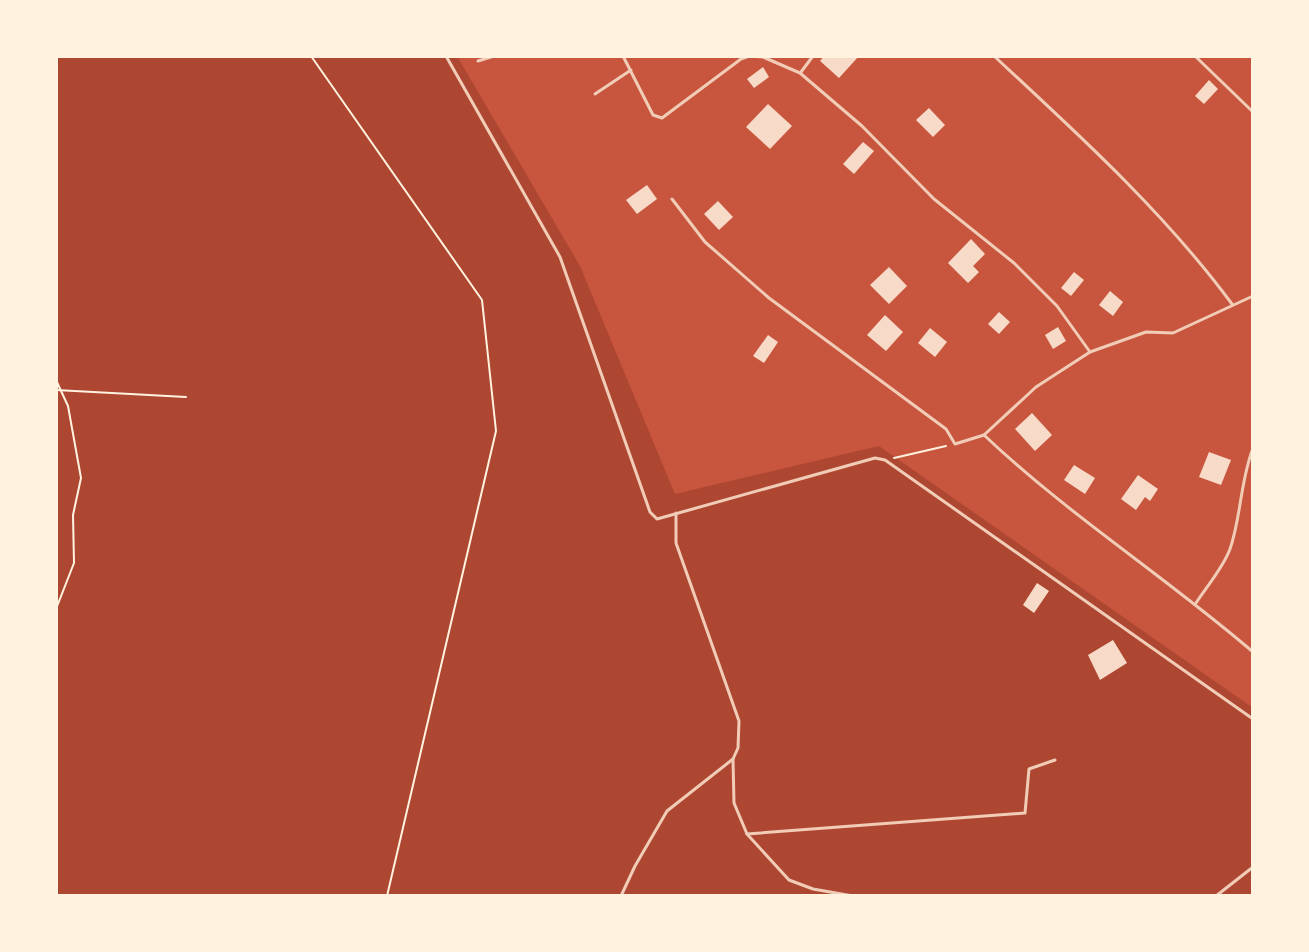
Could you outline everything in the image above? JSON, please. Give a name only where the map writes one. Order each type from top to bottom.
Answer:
[{"type":"lane","points":[[446,56],[560,257],[650,512],[657,519],[875,458],[885,460],[1253,719]]},
{"type":"lane","points":[[478,61],[494,56]]},
{"type":"lane","points":[[623,56],[653,115],[662,118],[749,56],[776,61],[800,73],[862,126],[934,199],[1014,263],[1057,306],[1090,352]]},
{"type":"lane","points":[[800,73],[813,56]]},
{"type":"lane","points":[[994,56],[1083,139],[1196,255],[1232,304]]},
{"type":"lane","points":[[1195,56],[1253,112]]},
{"type":"lane","points":[[595,94],[631,70]]},
{"type":"lane","points":[[672,199],[705,242],[769,298],[946,429],[955,444],[984,435],[1036,387],[1090,352],[1146,332],[1173,333],[1253,296]]},
{"type":"lane","points":[[984,435],[1018,467],[1196,603],[1253,652]]},
{"type":"lane","points":[[1196,603],[1232,544],[1244,473],[1253,448]]},
{"type":"lane","points":[[676,513],[676,543],[739,721],[738,748],[733,759],[734,803],[747,834],[789,880],[813,889],[853,896]]},
{"type":"lane","points":[[621,896],[667,811],[733,759]]},
{"type":"lane","points":[[747,834],[1025,813],[1029,769],[1055,760]]},
{"type":"lane","points":[[1216,896],[1253,867]]},
{"type":"path","points":[[311,56],[482,300],[496,431],[387,896]]},
{"type":"path","points":[[56,380],[68,406],[81,478],[73,515],[74,563],[56,609]]},
{"type":"path","points":[[58,390],[186,397]]},
{"type":"path","points":[[885,460],[955,444]]},
{"type":"shaded area","points":[[56,56],[457,56],[580,266],[675,494],[879,446],[1253,708],[1253,896],[56,896]]},
{"type":"building","points":[[824,56],[859,56],[839,78],[820,61]]},
{"type":"building","points":[[763,67],[769,77],[754,88],[747,79]]},
{"type":"building","points":[[1209,80],[1218,89],[1204,104],[1195,96]]},
{"type":"building","points":[[768,104],[792,126],[770,149],[746,127]]},
{"type":"building","points":[[929,108],[945,125],[933,137],[916,120]]},
{"type":"building","points":[[863,142],[874,151],[854,174],[843,164]]},
{"type":"building","points":[[647,185],[657,199],[637,214],[626,200]]},
{"type":"building","points":[[718,201],[733,217],[719,230],[704,214]]},
{"type":"building","points":[[971,239],[985,254],[973,266],[979,272],[968,283],[948,263]]},
{"type":"building","points":[[889,267],[907,286],[889,304],[870,285]]},
{"type":"building","points":[[1074,272],[1084,280],[1071,296],[1061,288]]},
{"type":"building","points":[[1110,291],[1123,302],[1113,316],[1099,305]]},
{"type":"building","points":[[999,312],[1010,322],[999,334],[988,324]]},
{"type":"building","points":[[885,315],[903,332],[886,351],[867,335]]},
{"type":"building","points":[[1058,327],[1066,341],[1053,349],[1045,335]]},
{"type":"building","points":[[930,328],[947,342],[935,357],[918,343]]},
{"type":"building","points":[[768,335],[778,342],[764,363],[753,356]]},
{"type":"building","points":[[1032,413],[1052,435],[1035,451],[1015,429]]},
{"type":"building","points":[[1209,452],[1231,460],[1221,485],[1199,477]]},
{"type":"building","points":[[1074,465],[1095,478],[1085,494],[1064,480]]},
{"type":"building","points":[[1138,475],[1158,489],[1150,501],[1145,497],[1136,510],[1121,499]]},
{"type":"building","points":[[1037,583],[1049,591],[1034,613],[1023,605]]},
{"type":"building","points":[[1113,640],[1127,663],[1100,680],[1088,655]]}]
